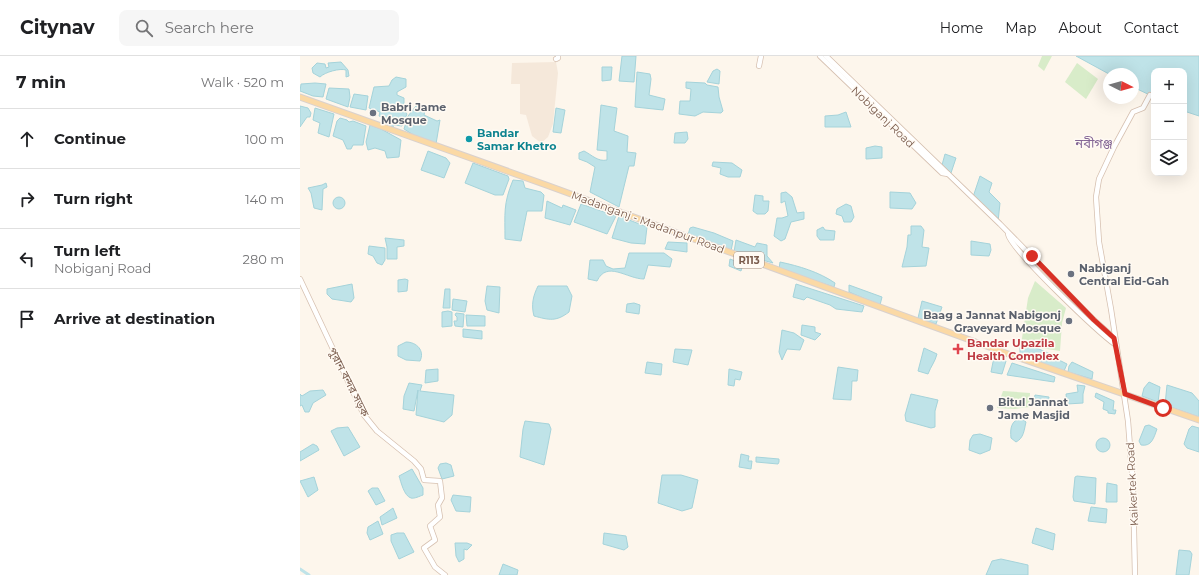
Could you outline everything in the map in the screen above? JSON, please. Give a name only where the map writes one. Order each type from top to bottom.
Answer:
[{"type":"main road","points":[[759,66],[761,56]]},
{"type":"main road","name":"Nobiganj Road","points":[[820,56],[942,173],[948,174]]},
{"type":"main road","name":"Nobiganj Road","points":[[826,56],[1008,232],[1094,320],[1114,338]]},
{"type":"main road","name":"Kaikertek Road","points":[[1135,575],[1134,486],[1125,394],[1114,338],[1111,309],[1099,242],[1096,198],[1099,179],[1114,147],[1133,112],[1144,108],[1150,96]]},
{"type":"main road","name":"Madanganj - Madanpur Road","points":[[300,97],[549,186],[1011,355],[1199,420]]},
{"type":"main road","name":"Nobiganj Road","points":[[1008,232],[1012,242],[1028,260],[1101,334],[1116,345]]},
{"type":"main road","name":"পুরান বন্দর সড়ক","points":[[300,279],[364,415],[377,431],[414,461],[420,469],[424,480],[440,481],[442,498],[439,502],[438,511],[440,517],[430,526],[435,540],[424,548],[435,567],[445,575]]},
{"type":"shaded area","points":[[556,62],[558,73],[553,124],[548,137],[541,143],[532,136],[526,115],[520,114],[520,84],[511,84],[512,63]]},
{"type":"green space","points":[[1042,56],[1052,56],[1044,71],[1038,66]]},
{"type":"green space","points":[[1077,63],[1098,79],[1086,99],[1065,82]]},
{"type":"green space","points":[[1035,281],[1066,308],[1062,323],[1060,351],[1021,345],[1028,298]]},
{"type":"green space","points":[[1003,391],[1030,393],[1029,407],[1015,409],[997,408]]},
{"type":"water","points":[[622,56],[636,56],[634,82],[619,81]]},
{"type":"water","points":[[1076,56],[1199,56],[1199,116],[1187,112],[1187,68],[1151,68],[1151,96],[1139,90],[1139,68],[1103,68],[1103,71]]},
{"type":"water","points":[[341,62],[348,70],[349,76],[346,77],[346,70],[336,70],[320,77],[313,73],[312,68],[317,63],[325,64],[326,68],[329,67],[328,63]]},
{"type":"water","points":[[602,67],[612,67],[611,80],[602,81]]},
{"type":"water","points":[[717,69],[720,71],[719,84],[707,82],[713,71]]},
{"type":"water","points":[[637,72],[650,74],[651,79],[649,95],[665,99],[663,110],[635,107]]},
{"type":"water","points":[[396,77],[406,79],[406,87],[397,92],[397,95],[404,98],[402,107],[407,114],[402,126],[394,125],[393,127],[383,124],[385,118],[379,116],[380,112],[369,108],[374,87],[389,86],[392,80]]},
{"type":"water","points":[[686,82],[705,83],[707,85],[718,87],[723,111],[721,113],[703,112],[695,116],[679,114],[680,101],[690,101],[691,89],[686,88]]},
{"type":"water","points":[[301,84],[326,84],[323,97],[313,96],[300,91]]},
{"type":"water","points":[[329,88],[349,89],[350,97],[348,107],[326,99]]},
{"type":"water","points":[[354,94],[368,96],[366,110],[350,107]]},
{"type":"water","points":[[601,105],[617,108],[614,131],[628,136],[627,152],[636,153],[634,166],[629,166],[619,207],[590,192],[595,167],[579,159],[579,153],[584,151],[598,159],[607,160],[607,151],[597,150]]},
{"type":"water","points":[[300,106],[308,108],[311,113],[310,117],[307,117],[300,127]]},
{"type":"water","points":[[416,106],[422,107],[425,110],[424,115],[437,121],[440,120],[436,144],[415,136],[404,129],[408,116]]},
{"type":"water","points":[[315,108],[334,114],[329,137],[318,133],[320,123],[313,120]]},
{"type":"water","points":[[556,108],[565,110],[561,133],[553,132]]},
{"type":"water","points":[[846,112],[851,127],[825,127],[825,116],[838,115]]},
{"type":"water","points":[[340,118],[366,126],[363,145],[353,145],[351,149],[347,149],[343,140],[333,136],[337,121]]},
{"type":"water","points":[[370,125],[401,140],[399,157],[387,158],[385,151],[375,148],[368,150],[366,142]]},
{"type":"water","points":[[687,132],[688,139],[685,143],[674,143],[675,133]]},
{"type":"water","points":[[875,146],[882,147],[882,158],[866,159],[866,148]]},
{"type":"water","points":[[428,151],[446,158],[450,163],[444,178],[421,170]]},
{"type":"water","points":[[945,154],[956,158],[951,173],[942,165]]},
{"type":"water","points":[[713,162],[732,163],[742,170],[740,177],[728,177],[720,174],[721,168],[712,166]]},
{"type":"water","points":[[473,163],[508,176],[509,179],[503,195],[495,195],[465,183]]},
{"type":"water","points":[[980,176],[992,183],[989,192],[1000,203],[998,222],[973,197]]},
{"type":"water","points":[[513,180],[523,181],[525,188],[541,192],[544,195],[542,211],[527,211],[521,241],[505,239],[506,203]]},
{"type":"water","points":[[326,183],[327,187],[323,189],[322,210],[314,208],[311,193],[308,188]]},
{"type":"water","points":[[786,192],[792,197],[797,213],[804,212],[804,219],[791,222],[785,239],[781,241],[774,236],[777,218],[788,216],[785,201],[781,203],[781,193]]},
{"type":"water","points":[[890,192],[910,193],[916,203],[912,209],[890,208]]},
{"type":"water","points":[[755,195],[763,196],[763,201],[769,201],[768,211],[765,214],[757,214],[753,211]]},
{"type":"water","points":[[339,197],[343,199],[345,203],[343,207],[339,209],[335,207],[333,203],[335,199]]},
{"type":"water","points":[[547,201],[562,208],[563,205],[576,210],[570,225],[545,218]]},
{"type":"water","points":[[581,204],[616,216],[607,234],[574,222]]},
{"type":"water","points":[[846,204],[851,206],[854,217],[851,222],[844,222],[842,216],[836,214],[837,209]]},
{"type":"water","points":[[619,216],[647,227],[645,244],[631,243],[612,238]]},
{"type":"water","points":[[911,226],[921,226],[924,230],[922,247],[929,248],[926,266],[902,267],[907,247],[908,235],[911,235]]},
{"type":"water","points":[[693,227],[714,233],[733,241],[731,251],[688,235],[690,228]]},
{"type":"water","points":[[823,227],[825,230],[835,231],[834,240],[820,240],[817,236],[817,230]]},
{"type":"water","points":[[385,238],[404,240],[404,246],[397,247],[397,259],[387,259]]},
{"type":"water","points":[[736,240],[755,247],[757,243],[767,245],[767,256],[773,263],[734,252]]},
{"type":"water","points":[[971,241],[990,244],[991,250],[989,256],[971,255]]},
{"type":"water","points":[[668,242],[687,243],[687,252],[665,249]]},
{"type":"water","points":[[369,246],[385,248],[385,260],[382,265],[377,263],[373,256],[368,254]]},
{"type":"water","points":[[629,253],[664,253],[672,259],[670,267],[648,265],[644,279],[612,271],[601,275],[597,281],[588,279],[590,260],[603,260],[606,266],[613,269],[625,268]]},
{"type":"water","points":[[730,259],[743,264],[741,271],[729,266]]},
{"type":"water","points":[[780,262],[816,273],[835,283],[834,287],[779,269]]},
{"type":"water","points":[[398,280],[408,280],[407,291],[398,292]]},
{"type":"water","points":[[352,284],[354,298],[351,302],[332,299],[327,294],[327,289]]},
{"type":"water","points":[[796,284],[864,306],[862,312],[836,309],[830,305],[807,297],[804,300],[793,297]]},
{"type":"water","points":[[849,285],[882,297],[880,305],[849,292]]},
{"type":"water","points":[[487,286],[500,287],[499,313],[487,310],[485,301]]},
{"type":"water","points":[[538,286],[567,286],[572,296],[569,312],[556,319],[534,316],[533,301]]},
{"type":"water","points":[[445,289],[450,289],[450,308],[443,308]]},
{"type":"water","points":[[453,299],[467,301],[465,312],[452,310]]},
{"type":"water","points":[[922,301],[942,307],[936,324],[918,318]]},
{"type":"water","points":[[634,303],[640,305],[639,314],[626,312],[627,304]]},
{"type":"water","points":[[442,312],[452,312],[452,326],[442,327]]},
{"type":"water","points":[[456,313],[464,314],[463,327],[455,326],[454,321],[457,321],[457,317],[455,315]]},
{"type":"water","points":[[466,315],[485,316],[485,326],[467,326]]},
{"type":"water","points":[[802,325],[815,327],[815,332],[821,334],[815,340],[801,335]]},
{"type":"water","points":[[463,329],[482,331],[482,339],[463,337]]},
{"type":"water","points":[[782,330],[794,333],[804,340],[800,350],[787,349],[782,360],[779,352]]},
{"type":"water","points":[[406,342],[417,345],[421,351],[420,361],[406,360],[398,356],[398,346]]},
{"type":"water","points":[[1020,346],[1039,349],[1059,358],[1059,360],[1067,364],[1064,371],[1020,356]]},
{"type":"water","points":[[924,348],[937,354],[928,374],[918,371]]},
{"type":"water","points":[[675,349],[692,350],[688,365],[673,362]]},
{"type":"water","points":[[994,357],[1006,361],[1002,374],[991,372]]},
{"type":"water","points":[[647,362],[662,364],[661,375],[645,373]]},
{"type":"water","points":[[1072,362],[1093,372],[1092,379],[1068,372],[1069,366]]},
{"type":"water","points":[[1012,363],[1055,377],[1054,382],[1007,375]]},
{"type":"water","points":[[838,367],[858,370],[857,381],[852,381],[851,400],[833,399]]},
{"type":"water","points":[[438,369],[438,381],[425,383],[426,370]]},
{"type":"water","points":[[729,369],[742,372],[740,380],[735,379],[734,386],[728,385]]},
{"type":"water","points":[[1149,382],[1160,387],[1158,402],[1142,396],[1144,388]]},
{"type":"water","points":[[409,383],[422,385],[420,391],[454,395],[452,415],[444,422],[416,415],[418,390],[414,411],[403,409],[404,396]]},
{"type":"water","points":[[1077,385],[1085,386],[1083,403],[1067,404],[1066,394],[1078,392]]},
{"type":"water","points":[[1167,385],[1192,393],[1199,401],[1199,417],[1165,405]]},
{"type":"water","points":[[323,390],[326,395],[313,403],[309,412],[305,412],[302,405],[300,406],[300,394],[302,396],[310,391]]},
{"type":"water","points":[[1096,393],[1114,401],[1113,410],[1116,410],[1115,414],[1108,413],[1108,411],[1103,409],[1104,402],[1095,397]]},
{"type":"water","points":[[911,394],[938,400],[935,411],[935,427],[931,428],[906,421],[905,415]]},
{"type":"water","points":[[1035,395],[1049,397],[1048,404],[1040,405],[1033,403]]},
{"type":"water","points":[[1021,418],[1026,422],[1022,436],[1016,442],[1011,438],[1011,428],[1015,421]]},
{"type":"water","points":[[525,421],[549,424],[551,429],[544,465],[520,457]]},
{"type":"water","points":[[1149,425],[1157,429],[1155,435],[1150,443],[1141,445],[1139,441],[1145,426]]},
{"type":"water","points":[[1192,426],[1199,428],[1199,452],[1187,448],[1184,444],[1189,429]]},
{"type":"water","points":[[348,427],[360,447],[344,456],[331,431],[337,428]]},
{"type":"water","points":[[980,434],[992,438],[990,450],[980,454],[969,450],[970,440],[973,435]]},
{"type":"water","points":[[1103,438],[1108,440],[1110,445],[1108,450],[1103,452],[1098,450],[1096,445],[1098,440]]},
{"type":"water","points":[[313,444],[317,446],[319,450],[300,461],[300,452]]},
{"type":"water","points":[[741,454],[749,456],[748,461],[752,461],[751,469],[739,467]]},
{"type":"water","points":[[756,457],[779,459],[779,462],[778,464],[756,462]]},
{"type":"water","points":[[446,463],[451,465],[454,476],[442,479],[438,468],[440,464]]},
{"type":"water","points":[[412,469],[423,488],[423,495],[415,498],[406,495],[399,476]]},
{"type":"water","points":[[662,475],[681,475],[698,480],[692,508],[682,511],[658,503]]},
{"type":"water","points":[[314,477],[318,490],[308,497],[300,481]]},
{"type":"water","points":[[1075,477],[1096,478],[1095,504],[1074,501]]},
{"type":"water","points":[[1107,483],[1117,485],[1117,502],[1106,502]]},
{"type":"water","points":[[372,488],[378,488],[385,501],[376,505],[368,491]]},
{"type":"water","points":[[453,495],[471,497],[470,512],[456,511],[451,500]]},
{"type":"water","points":[[1091,507],[1107,509],[1106,523],[1088,521]]},
{"type":"water","points":[[393,508],[397,518],[382,525],[380,517]]},
{"type":"water","points":[[378,521],[383,534],[370,540],[367,533],[368,527]]},
{"type":"water","points":[[1036,528],[1055,534],[1053,550],[1032,543]]},
{"type":"water","points":[[404,533],[414,552],[399,559],[391,541],[391,535]]},
{"type":"water","points":[[604,533],[626,536],[628,547],[624,550],[603,544]]},
{"type":"water","points":[[455,543],[467,543],[472,545],[467,550],[464,549],[464,559],[459,562],[456,556]]},
{"type":"water","points":[[1179,550],[1190,551],[1192,554],[1189,575],[1176,575]]},
{"type":"water","points":[[1001,559],[1028,565],[1028,575],[986,575],[992,561]]},
{"type":"water","points":[[503,564],[518,570],[517,575],[499,575]]},
{"type":"waterway","points":[[300,569],[309,575]]},
{"type":"place","name":"Babri Jame Mosque","points":[[373,113]]},
{"type":"place","name":"Bandar Samar Khetro","points":[[469,139]]},
{"type":"place","name":"Nabiganj Central Eid-Gah","points":[[1071,274]]},
{"type":"place","name":"Baag a Jannat Nabigonj Graveyard Mosque","points":[[1069,321]]},
{"type":"place","name":"Bandar Upazila Health Complex","points":[[958,349]]},
{"type":"place","name":"Bitul Jannat Jame Masjid","points":[[990,408]]},
{"type":"district","name":"নবীগঞ্জ","points":[[1094,143]]},
{"type":"route","points":[[1032,256],[1094,320],[1114,338],[1125,394],[1163,408]]}]
